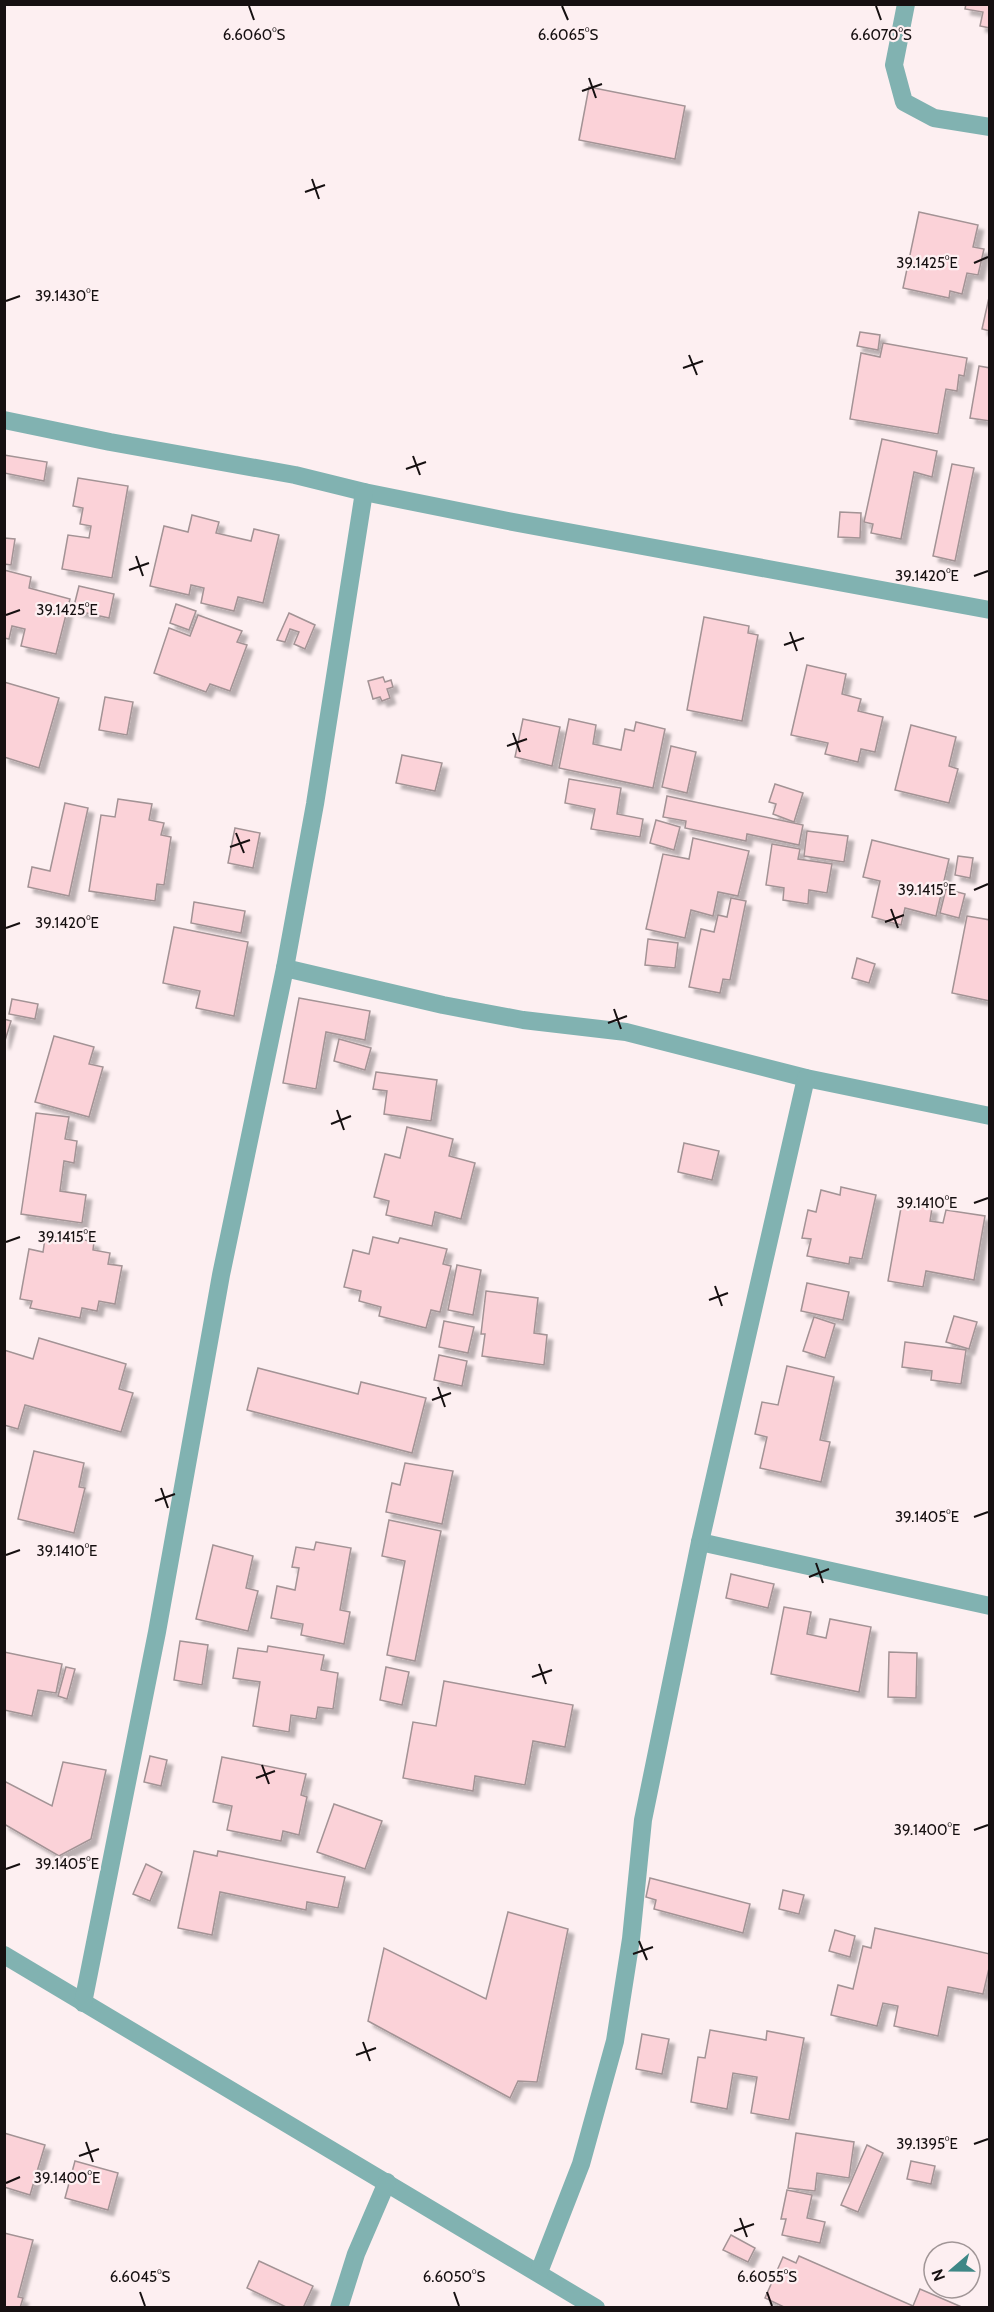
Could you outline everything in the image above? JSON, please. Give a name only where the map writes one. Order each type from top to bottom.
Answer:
[{"type":"street","points":[[906,4],[894,65],[904,102],[934,118],[990,127]]},
{"type":"street","points":[[4,420],[110,442],[295,475],[364,492],[990,610]]},
{"type":"street","points":[[83,2003],[157,1632],[221,1275],[285,968],[315,804],[364,492]]},
{"type":"street","points":[[285,968],[454,1007],[523,1020],[626,1032],[806,1077],[990,1116]]},
{"type":"street","points":[[539,2272],[581,2164],[615,2041],[631,1939],[643,1820],[700,1542],[806,1077]]},
{"type":"street","points":[[700,1542],[990,1606]]},
{"type":"street","points":[[4,1955],[596,2307]]},
{"type":"street","points":[[339,2307],[356,2254],[387,2182]]},
{"type":"building","points":[[966,4],[990,4],[990,28],[980,26],[983,12],[965,9]]},
{"type":"building","points":[[589,87],[685,106],[675,159],[579,140]]},
{"type":"building","points":[[919,212],[978,225],[973,247],[984,249],[978,275],[967,273],[962,294],[950,291],[949,298],[903,288]]},
{"type":"building","points":[[990,293],[990,331],[982,329]]},
{"type":"building","points":[[860,332],[880,335],[878,350],[857,346]]},
{"type":"building","points":[[883,343],[967,358],[964,376],[959,375],[957,391],[946,389],[938,434],[850,419],[861,353],[880,357]]},
{"type":"building","points":[[979,366],[990,368],[990,421],[970,418]]},
{"type":"building","points":[[882,439],[937,451],[932,477],[914,472],[901,539],[871,533],[873,524],[864,522]]},
{"type":"building","points":[[4,455],[47,462],[44,481],[4,473]]},
{"type":"building","points":[[952,464],[974,468],[955,561],[933,556]]},
{"type":"building","points":[[78,478],[128,486],[112,578],[62,569],[68,535],[89,538],[91,526],[80,524],[83,508],[73,506]]},
{"type":"building","points":[[840,512],[861,513],[860,538],[838,537]]},
{"type":"building","points":[[192,515],[219,522],[216,533],[251,541],[254,529],[279,535],[263,603],[238,597],[234,611],[201,603],[204,588],[191,585],[189,595],[150,586],[164,526],[188,532]]},
{"type":"building","points":[[4,538],[15,539],[11,565],[4,564]]},
{"type":"building","points":[[4,570],[31,577],[29,588],[70,599],[56,654],[21,646],[25,629],[12,626],[9,639],[4,638]]},
{"type":"building","points":[[79,586],[114,594],[109,618],[73,610]]},
{"type":"building","points":[[176,604],[196,611],[189,630],[170,623]]},
{"type":"building","points":[[289,613],[315,625],[305,649],[294,644],[299,632],[290,629],[285,642],[277,640]]},
{"type":"building","points":[[198,615],[242,631],[237,642],[247,645],[230,691],[210,684],[206,692],[154,673],[169,628],[190,636]]},
{"type":"building","points":[[704,617],[749,626],[748,633],[758,635],[742,721],[687,710]]},
{"type":"building","points":[[807,665],[846,674],[842,694],[861,699],[858,711],[883,717],[875,752],[861,749],[858,762],[825,754],[828,743],[791,735]]},
{"type":"building","points":[[383,677],[385,682],[391,680],[393,687],[387,689],[390,698],[382,701],[380,697],[373,699],[368,681]]},
{"type":"building","points":[[4,682],[59,698],[39,768],[4,757]]},
{"type":"building","points":[[105,697],[133,702],[127,735],[99,730]]},
{"type":"building","points":[[523,719],[560,727],[552,766],[515,757]]},
{"type":"building","points":[[569,719],[596,725],[593,744],[621,750],[625,729],[634,731],[636,722],[665,729],[653,788],[559,768]]},
{"type":"building","points":[[911,725],[956,737],[949,766],[958,769],[949,803],[895,790]]},
{"type":"building","points":[[671,746],[696,752],[687,793],[662,787]]},
{"type":"building","points":[[402,755],[442,763],[435,791],[396,783]]},
{"type":"building","points":[[569,779],[621,788],[617,814],[643,819],[640,837],[591,829],[595,809],[565,803]]},
{"type":"building","points":[[775,784],[803,793],[794,822],[773,814],[776,804],[769,802]]},
{"type":"building","points":[[667,796],[803,825],[799,845],[747,834],[746,841],[685,828],[686,821],[663,817]]},
{"type":"building","points":[[118,799],[152,804],[149,820],[164,823],[161,835],[171,837],[164,885],[157,884],[155,901],[89,891],[101,815],[115,817]]},
{"type":"building","points":[[65,803],[88,808],[69,896],[28,887],[32,867],[50,871]]},
{"type":"building","points":[[656,820],[680,827],[674,850],[650,843]]},
{"type":"building","points":[[235,828],[260,833],[253,868],[228,863]]},
{"type":"building","points":[[807,831],[848,836],[844,862],[804,856]]},
{"type":"building","points":[[693,838],[749,851],[738,896],[718,892],[713,916],[691,910],[685,938],[646,929],[663,854],[689,859]]},
{"type":"building","points":[[872,840],[949,859],[936,916],[905,908],[901,925],[872,917],[880,881],[863,877]]},
{"type":"building","points":[[772,844],[800,849],[798,859],[832,864],[827,893],[809,890],[808,904],[783,900],[784,888],[766,885]]},
{"type":"building","points":[[958,856],[973,858],[970,878],[955,875]]},
{"type":"building","points":[[946,889],[965,894],[959,918],[940,913]]},
{"type":"building","points":[[731,898],[746,901],[730,980],[723,979],[720,993],[689,987],[701,929],[714,932],[718,915],[727,917]]},
{"type":"building","points":[[194,902],[245,911],[241,933],[191,923]]},
{"type":"building","points":[[967,916],[990,920],[990,1001],[952,993]]},
{"type":"building","points":[[174,927],[248,942],[234,1016],[196,1008],[200,991],[163,983]]},
{"type":"building","points":[[648,939],[678,943],[675,968],[645,965]]},
{"type":"building","points":[[857,958],[875,964],[869,983],[852,978]]},
{"type":"building","points":[[299,998],[370,1011],[365,1040],[326,1032],[316,1089],[283,1083]]},
{"type":"building","points":[[12,999],[38,1004],[35,1019],[9,1014]]},
{"type":"building","points":[[4,1019],[11,1021],[4,1044]]},
{"type":"building","points":[[54,1036],[94,1047],[89,1064],[103,1067],[89,1117],[35,1102]]},
{"type":"building","points":[[339,1039],[371,1048],[365,1070],[334,1061]]},
{"type":"building","points":[[376,1072],[437,1080],[431,1121],[384,1114],[387,1091],[373,1089]]},
{"type":"building","points":[[36,1113],[69,1117],[65,1139],[77,1141],[74,1163],[64,1161],[60,1191],[86,1195],[82,1223],[21,1214]]},
{"type":"building","points":[[407,1127],[453,1139],[449,1156],[475,1163],[461,1219],[435,1212],[432,1226],[386,1215],[389,1201],[374,1197],[385,1154],[400,1158]]},
{"type":"building","points":[[684,1143],[719,1151],[712,1180],[678,1172]]},
{"type":"building","points":[[841,1187],[876,1195],[862,1259],[850,1257],[849,1264],[807,1256],[811,1239],[802,1238],[808,1210],[816,1212],[821,1190],[840,1195]]},
{"type":"building","points":[[902,1202],[932,1208],[930,1221],[943,1223],[946,1210],[985,1216],[974,1280],[926,1271],[923,1287],[888,1281]]},
{"type":"building","points":[[46,1232],[94,1242],[93,1250],[110,1253],[108,1264],[122,1266],[115,1304],[99,1301],[97,1311],[82,1308],[80,1318],[30,1308],[32,1301],[20,1299],[29,1249],[43,1252]]},
{"type":"building","points":[[373,1237],[398,1243],[400,1238],[447,1249],[443,1264],[451,1266],[440,1312],[431,1310],[426,1328],[379,1316],[381,1307],[359,1301],[361,1291],[344,1287],[353,1250],[369,1254]]},
{"type":"building","points":[[457,1265],[481,1270],[473,1315],[448,1310]]},
{"type":"building","points":[[807,1283],[849,1292],[843,1320],[801,1311]]},
{"type":"building","points":[[486,1291],[538,1298],[534,1333],[547,1335],[544,1365],[482,1356],[485,1334],[481,1334]]},
{"type":"building","points":[[954,1316],[977,1322],[969,1349],[946,1342]]},
{"type":"building","points":[[814,1317],[835,1324],[825,1358],[803,1351]]},
{"type":"building","points":[[444,1321],[474,1327],[468,1353],[439,1347]]},
{"type":"building","points":[[39,1338],[126,1364],[119,1389],[133,1393],[121,1432],[25,1405],[18,1429],[4,1425],[4,1350],[33,1359]]},
{"type":"building","points":[[905,1342],[966,1350],[961,1384],[931,1380],[932,1371],[902,1367]]},
{"type":"building","points":[[439,1355],[467,1361],[462,1386],[434,1380]]},
{"type":"building","points":[[787,1366],[834,1377],[820,1440],[830,1442],[821,1482],[760,1468],[767,1437],[755,1434],[762,1402],[778,1405]]},
{"type":"building","points":[[258,1368],[358,1394],[361,1382],[426,1398],[412,1453],[247,1410]]},
{"type":"building","points":[[34,1451],[84,1463],[79,1487],[85,1488],[74,1533],[18,1519]]},
{"type":"building","points":[[405,1463],[453,1471],[442,1524],[386,1512],[392,1483],[400,1485]]},
{"type":"building","points":[[389,1520],[441,1531],[415,1661],[387,1655],[405,1561],[382,1556]]},
{"type":"building","points":[[316,1542],[351,1548],[340,1610],[350,1612],[344,1644],[301,1635],[303,1624],[271,1618],[277,1586],[295,1590],[299,1568],[292,1567],[296,1547],[314,1550]]},
{"type":"building","points":[[213,1545],[253,1556],[246,1588],[258,1591],[248,1631],[196,1619]]},
{"type":"building","points":[[731,1574],[774,1584],[768,1608],[726,1598]]},
{"type":"building","points":[[784,1607],[811,1612],[807,1634],[826,1638],[830,1619],[871,1627],[859,1692],[771,1674]]},
{"type":"building","points":[[180,1641],[208,1645],[202,1685],[174,1680]]},
{"type":"building","points":[[268,1646],[324,1655],[321,1670],[338,1673],[333,1709],[318,1707],[316,1719],[291,1715],[289,1732],[253,1726],[260,1682],[233,1678],[238,1648],[267,1652]]},
{"type":"building","points":[[4,1652],[62,1664],[56,1693],[38,1690],[32,1716],[4,1710]]},
{"type":"building","points":[[889,1652],[917,1653],[916,1698],[888,1697]]},
{"type":"building","points":[[66,1667],[75,1669],[67,1699],[58,1696]]},
{"type":"building","points":[[386,1667],[409,1672],[402,1705],[380,1700]]},
{"type":"building","points":[[444,1681],[573,1705],[565,1747],[533,1741],[525,1785],[475,1776],[473,1791],[403,1778],[413,1722],[436,1726]]},
{"type":"building","points":[[150,1756],[167,1760],[161,1786],[144,1782]]},
{"type":"building","points":[[222,1757],[306,1774],[301,1795],[307,1797],[299,1835],[283,1831],[281,1841],[227,1830],[232,1806],[213,1802]]},
{"type":"building","points":[[63,1762],[106,1770],[91,1839],[59,1856],[4,1824],[4,1781],[52,1806]]},
{"type":"building","points":[[334,1804],[382,1821],[365,1869],[317,1852]]},
{"type":"building","points":[[194,1851],[217,1856],[218,1851],[345,1877],[338,1908],[307,1902],[306,1910],[220,1892],[212,1935],[178,1928]]},
{"type":"building","points":[[146,1864],[162,1872],[150,1901],[133,1894]]},
{"type":"building","points":[[650,1878],[750,1904],[743,1933],[654,1909],[656,1900],[646,1897]]},
{"type":"building","points":[[783,1890],[804,1895],[799,1914],[779,1909]]},
{"type":"building","points":[[508,1912],[568,1929],[537,2082],[518,2081],[510,2098],[368,2021],[384,1948],[486,1999]]},
{"type":"building","points":[[875,1928],[990,1954],[983,1994],[948,1987],[938,2036],[894,2026],[898,2006],[883,2003],[877,2026],[831,2015],[838,1985],[853,1989],[863,1946],[871,1948]]},
{"type":"building","points":[[835,1930],[855,1936],[850,1957],[829,1951]]},
{"type":"building","points":[[710,2030],[766,2040],[767,2031],[804,2038],[789,2120],[751,2113],[757,2077],[733,2073],[727,2109],[691,2102],[698,2057],[705,2058]]},
{"type":"building","points":[[642,2034],[669,2039],[662,2074],[636,2069]]},
{"type":"building","points":[[4,2133],[45,2145],[30,2195],[4,2187]]},
{"type":"building","points":[[796,2133],[854,2142],[849,2178],[817,2173],[815,2191],[788,2188]]},
{"type":"building","points":[[867,2145],[883,2153],[858,2212],[841,2205]]},
{"type":"building","points":[[75,2161],[118,2173],[108,2210],[65,2198]]},
{"type":"building","points":[[911,2161],[935,2166],[931,2184],[907,2179]]},
{"type":"building","points":[[787,2190],[812,2195],[807,2218],[825,2222],[820,2243],[782,2235],[786,2219],[781,2219]]},
{"type":"building","points":[[4,2233],[33,2240],[18,2297],[23,2298],[20,2308],[4,2308]]},
{"type":"building","points":[[731,2235],[755,2248],[748,2262],[723,2250]]},
{"type":"building","points":[[799,2256],[913,2306],[920,2289],[922,2290],[922,2300],[945,2300],[964,2308],[786,2308],[765,2298],[783,2257],[796,2263]]},
{"type":"building","points":[[259,2261],[313,2286],[303,2308],[288,2308],[247,2288]]}]
